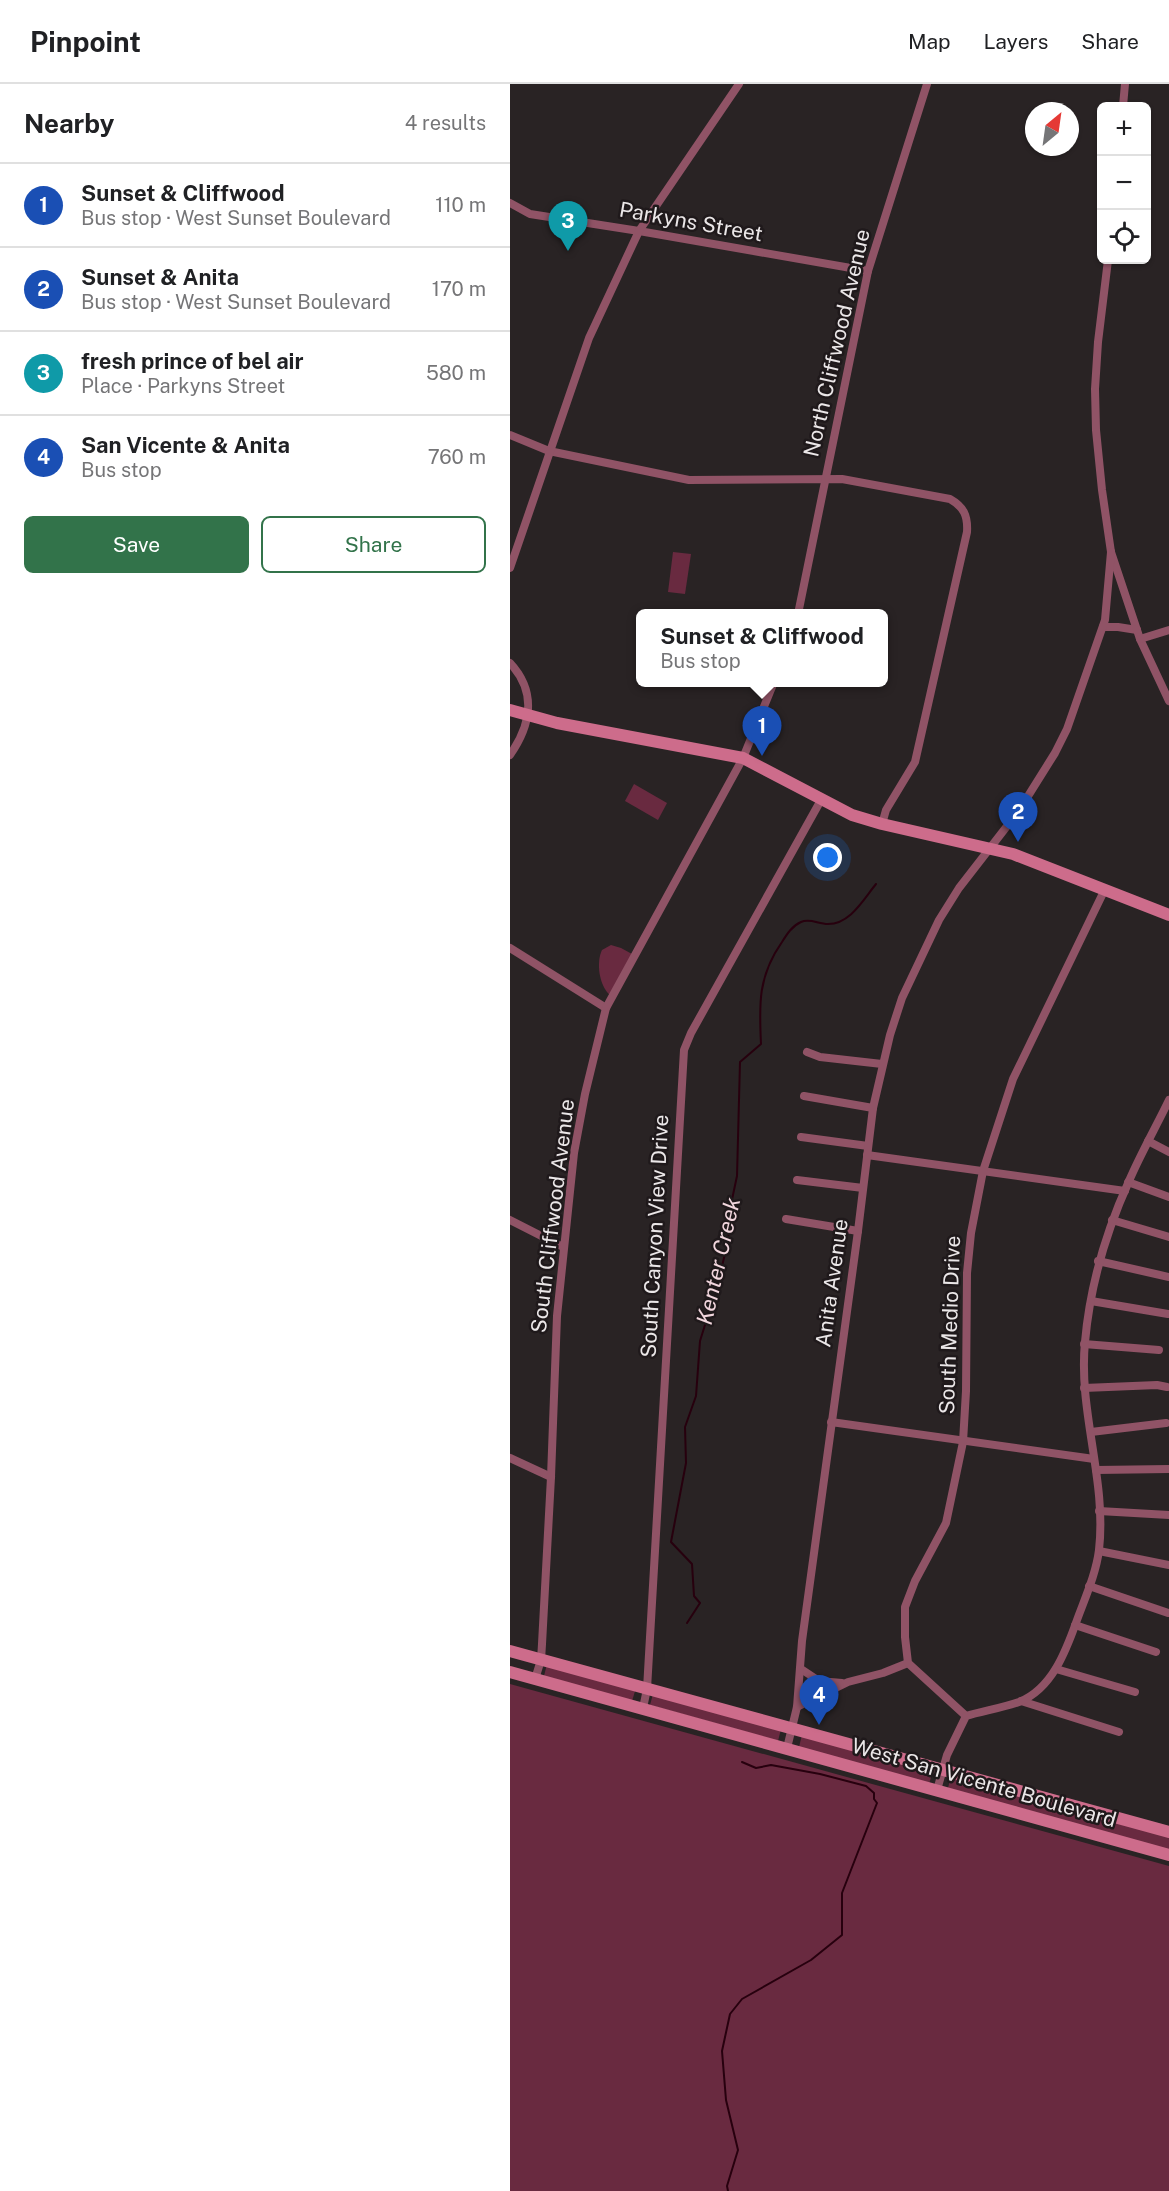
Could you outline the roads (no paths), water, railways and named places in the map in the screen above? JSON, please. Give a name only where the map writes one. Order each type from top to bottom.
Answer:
[{"type":"main road","points":[[510,710],[629,738],[743,758],[852,815],[1013,854],[1169,915]]},
{"type":"main road","name":"West San Vicente Boulevard","points":[[510,1651],[1169,1832]]},
{"type":"main road","name":"West San Vicente Boulevard","points":[[510,1672],[1169,1856]]},
{"type":"street","points":[[510,568],[589,338],[639,231],[739,84]]},
{"type":"street","name":"North Cliffwood Avenue","points":[[799,609],[868,271],[927,84]]},
{"type":"street","points":[[1123,102],[1125,84]]},
{"type":"street","name":"Parkyns Street","points":[[510,203],[530,214],[868,271]]},
{"type":"street","points":[[1108,264],[1095,388],[1096,430],[1102,490],[1112,552],[1140,639],[1169,701]]},
{"type":"street","points":[[510,435],[549,451],[689,480],[842,479],[950,499],[958,503],[968,521],[915,762],[886,810],[882,824]]},
{"type":"street","name":"Anita Avenue","points":[[787,1748],[797,1707],[802,1641],[867,1151],[882,1064],[902,998],[939,920],[959,888],[1018,812],[1054,753],[1074,712],[1102,627],[1112,552]]},
{"type":"street","points":[[1102,627],[1137,630]]},
{"type":"street","points":[[1140,639],[1169,630]]},
{"type":"street","points":[[510,663],[523,681],[528,698],[529,716],[519,742],[510,755]]},
{"type":"street","points":[[1159,681],[1169,677]]},
{"type":"street","points":[[743,758],[772,687]]},
{"type":"street","name":"South Cliffwood Avenue","points":[[535,1679],[541,1660],[552,1476],[557,1316],[578,1122],[606,1008],[743,758]]},
{"type":"street","name":"South Canyon View Drive","points":[[642,1708],[647,1689],[684,1050],[691,1033],[821,800]]},
{"type":"street","name":"South Medio Drive","points":[[908,1663],[905,1607],[915,1581],[946,1523],[963,1442],[967,1273],[971,1233],[983,1171],[1013,1079],[1105,889]]},
{"type":"street","points":[[510,948],[606,1008]]},
{"type":"street","points":[[807,1052],[820,1057],[882,1064]]},
{"type":"street","points":[[804,1096],[873,1108]]},
{"type":"street","points":[[937,1790],[947,1755],[966,1716],[1021,1701],[1047,1683],[1056,1669],[1089,1587],[1099,1551],[1100,1511],[1084,1388],[1084,1344],[1091,1301],[1098,1261],[1112,1220],[1168,1104]]},
{"type":"street","points":[[801,1137],[983,1171],[1126,1187],[1169,1197]]},
{"type":"street","points":[[1148,1142],[1169,1152]]},
{"type":"street","points":[[797,1180],[863,1188]]},
{"type":"street","points":[[786,1219],[858,1231]]},
{"type":"street","points":[[510,1220],[563,1247]]},
{"type":"street","points":[[1112,1220],[1169,1237]]},
{"type":"street","points":[[1098,1261],[1169,1277]]},
{"type":"street","points":[[1091,1301],[1168,1314]]},
{"type":"street","points":[[1084,1344],[1158,1350]]},
{"type":"street","points":[[1084,1388],[1157,1385],[1167,1388]]},
{"type":"street","points":[[831,1422],[1094,1459]]},
{"type":"street","points":[[1091,1432],[1166,1423]]},
{"type":"street","points":[[510,1458],[552,1476]]},
{"type":"street","points":[[1096,1470],[1169,1469]]},
{"type":"street","points":[[1100,1511],[1169,1515]]},
{"type":"street","points":[[1099,1551],[1169,1565]]},
{"type":"street","points":[[1089,1587],[1168,1613]]},
{"type":"street","points":[[1075,1625],[1155,1652]]},
{"type":"street","points":[[797,1707],[848,1682],[883,1673],[908,1663],[966,1716]]},
{"type":"street","points":[[801,1669],[819,1681],[848,1682]]},
{"type":"street","points":[[1056,1669],[1136,1692]]},
{"type":"street","points":[[1021,1701],[1119,1732]]},
{"type":"waterway","name":"Kenter Creek","points":[[687,1623],[700,1603],[694,1596],[692,1564],[671,1542],[686,1463],[685,1427],[696,1396],[700,1341],[728,1241],[730,1209],[737,1176],[740,1062],[761,1044],[760,1003],[764,979],[774,955],[788,933],[804,921],[828,924],[843,920],[855,910],[876,884]]},
{"type":"waterway","name":"Kenter Creek","points":[[728,2191],[727,2186],[738,2150],[726,2100],[722,2051],[730,2014],[742,1999],[811,1960],[842,1935],[842,1893],[877,1803],[874,1793],[866,1786],[771,1765],[756,1768],[742,1762]]},
{"type":"place","name":"fresh prince of bel air","points":[[568,251]]},
{"type":"place","name":"Sunset & Cliffwood","points":[[762,756]]},
{"type":"place","name":"Sunset & Anita","points":[[1018,842]]},
{"type":"place","name":"San Vicente & Anita","points":[[819,1725]]}]
